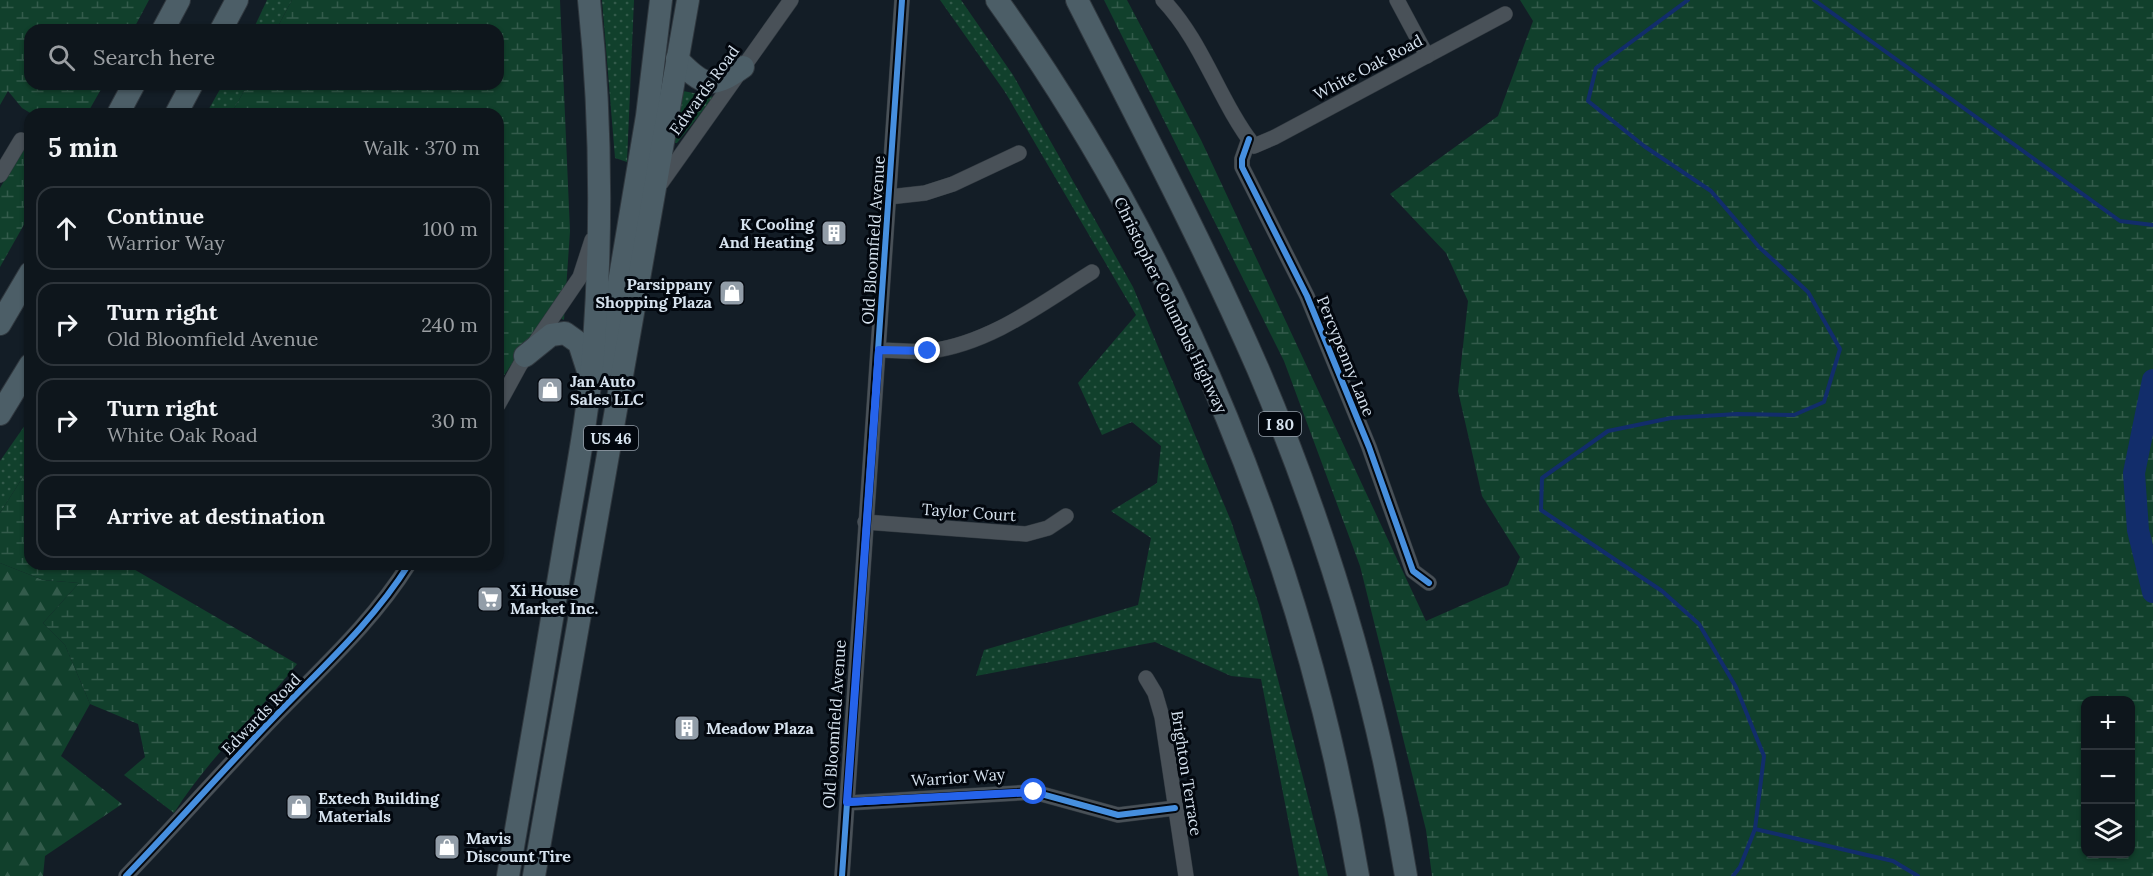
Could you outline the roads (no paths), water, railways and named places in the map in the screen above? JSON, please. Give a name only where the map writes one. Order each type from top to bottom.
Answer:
[{"type":"highway","points":[[166,24],[178,0]]},
{"type":"highway","points":[[224,24],[237,0]]},
{"type":"highway","name":"US 46","points":[[508,876],[586,417],[590,380],[599,264],[600,195],[594,50],[589,0]]},
{"type":"highway","points":[[586,417],[598,405],[645,128],[661,0]]},
{"type":"highway","name":"US 46","points":[[534,876],[688,0]]},
{"type":"highway","name":"Christopher Columbus Highway","points":[[997,0],[1058,91],[1112,182],[1175,305],[1223,411],[1265,518],[1307,650],[1340,783],[1358,876]]},
{"type":"highway","name":"I 80","points":[[1077,0],[1225,296],[1293,458],[1325,548],[1362,671],[1387,773],[1407,876]]},
{"type":"highway","points":[[677,59],[692,75],[706,83],[721,82],[743,67]]},
{"type":"highway","points":[[121,108],[131,90]]},
{"type":"highway","points":[[179,108],[189,90]]},
{"type":"highway","points":[[0,324],[24,283]]},
{"type":"highway","points":[[525,356],[551,335],[565,333],[579,343],[590,380]]},
{"type":"highway","points":[[0,414],[24,375]]},
{"type":"street","name":"Edwards Road","points":[[652,205],[669,168],[729,90],[791,0]]},
{"type":"street","name":"Old Bloomfield Avenue","points":[[842,876],[902,0]]},
{"type":"street","points":[[1163,0],[1191,38],[1238,125],[1249,139]]},
{"type":"street","points":[[1397,0],[1427,56]]},
{"type":"street","name":"White Oak Road","points":[[1249,139],[1254,146],[1275,137],[1505,14]]},
{"type":"street","name":"Percypenny Lane","points":[[1249,139],[1242,159],[1248,180],[1307,296],[1369,447],[1413,571],[1429,583]]},
{"type":"street","points":[[0,175],[21,140]]},
{"type":"street","points":[[889,197],[926,193],[953,184],[1019,153]]},
{"type":"street","points":[[504,394],[525,356],[580,277],[592,239],[600,195]]},
{"type":"street","points":[[879,350],[928,351],[976,340],[999,329],[1092,272]]},
{"type":"street","name":"Taylor Court","points":[[865,522],[1026,534],[1048,528],[1066,516]]},
{"type":"street","name":"Edwards Road","points":[[126,876],[286,705],[354,637],[382,604],[405,570]]},
{"type":"street","name":"Brighton Terrace","points":[[1146,678],[1155,693],[1162,717],[1186,876]]},
{"type":"street","name":"Warrior Way","points":[[847,802],[1034,792],[1118,815],[1175,808]]},
{"type":"waterway","points":[[1688,0],[1596,68],[1588,101],[1644,146],[1711,191],[1759,247],[1808,292],[1840,349],[1824,402],[1794,415],[1737,414],[1671,418],[1608,431],[1542,478],[1541,510],[1662,591],[1699,624],[1736,687],[1764,756],[1755,829],[1740,867],[1733,876]]},
{"type":"waterway","points":[[1814,0],[2120,221],[2153,225]]},
{"type":"waterway","points":[[2153,380],[2134,473],[2138,530],[2153,592]]},
{"type":"waterway","points":[[1755,829],[1893,861],[1918,876]]},
{"type":"place","name":"K Cooling And Heating","points":[[834,233]]},
{"type":"place","name":"Parsippany Shopping Plaza","points":[[732,293]]},
{"type":"place","name":"Jan Auto Sales LLC","points":[[550,390]]},
{"type":"place","name":"Xi House Market Inc.","points":[[490,599]]},
{"type":"place","name":"Meadow Plaza","points":[[687,728]]},
{"type":"place","name":"Extech Building Materials","points":[[299,807]]},
{"type":"place","name":"Mavis Discount Tire","points":[[447,847]]}]
